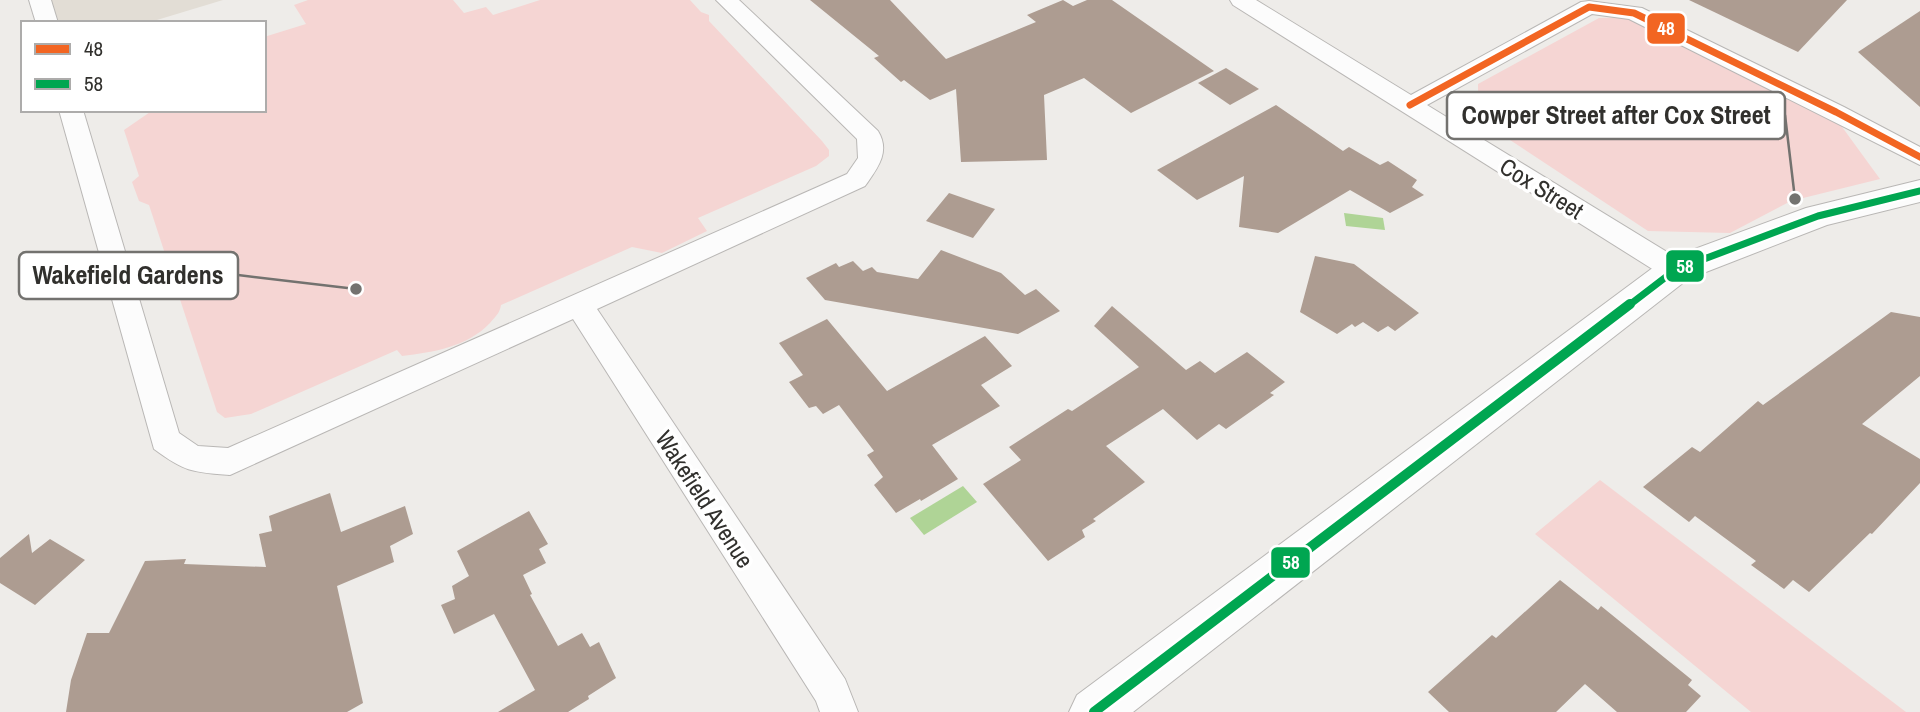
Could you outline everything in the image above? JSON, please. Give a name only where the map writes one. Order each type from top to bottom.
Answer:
[{"type":"street","points":[[40,0],[46,21]]},
{"type":"street","points":[[72,112],[165,440],[192,459],[230,462],[856,180],[871,158],[869,137],[727,0]]},
{"type":"street","name":"Cox Street","points":[[1241,0],[1675,270]]},
{"type":"street","points":[[1410,105],[1588,6],[1634,13],[1836,112],[1920,157]]},
{"type":"street","points":[[1094,712],[1675,270],[1818,216],[1920,191]]},
{"type":"street","name":"Wakefield Avenue","points":[[579,305],[842,705]]},
{"type":"shaded area","points":[[45,0],[223,0],[154,21],[50,21]]},
{"type":"shaded area","points":[[308,0],[453,0],[464,13],[486,7],[493,15],[540,0],[690,0],[701,12],[709,15],[709,21],[822,141],[829,150],[829,156],[816,166],[698,218],[707,231],[662,253],[632,247],[501,305],[490,323],[460,343],[402,356],[397,350],[251,414],[225,418],[217,412],[149,205],[139,201],[132,182],[139,176],[124,130],[150,112],[266,112],[266,36],[306,24],[294,5]]},
{"type":"shaded area","points":[[1629,17],[1837,120],[1880,179],[1791,201],[1730,233],[1648,231],[1478,119],[1478,84],[1599,18]]},
{"type":"shaded area","points":[[1344,213],[1383,218],[1385,230],[1346,226]]},
{"type":"shaded area","points":[[1600,480],[1906,712],[1751,712],[1535,534]]},
{"type":"shaded area","points":[[963,486],[977,502],[924,535],[910,518]]},
{"type":"building","points":[[810,0],[890,0],[946,59],[1036,22],[1027,15],[1063,0],[1073,6],[1087,0],[1112,0],[1214,71],[1131,113],[1084,78],[1044,95],[1047,160],[961,162],[956,89],[930,100],[904,80],[901,82],[874,58],[879,56]]},
{"type":"building","points":[[1689,0],[1847,0],[1798,52]]},
{"type":"building","points":[[1920,11],[1920,107],[1858,52]]},
{"type":"building","points":[[1226,68],[1259,89],[1230,105],[1198,83]]},
{"type":"building","points":[[1276,105],[1343,151],[1349,147],[1380,165],[1388,161],[1417,180],[1412,187],[1424,195],[1390,213],[1350,190],[1278,233],[1239,227],[1244,176],[1197,200],[1157,170]]},
{"type":"building","points":[[949,193],[995,209],[973,238],[926,221]]},
{"type":"building","points":[[941,250],[1001,273],[1025,295],[1036,289],[1060,311],[1018,334],[825,300],[806,278],[836,263],[839,267],[853,261],[863,271],[872,267],[877,272],[918,279]]},
{"type":"building","points":[[1315,256],[1354,264],[1419,313],[1395,331],[1388,326],[1378,332],[1363,322],[1355,327],[1352,324],[1337,334],[1300,312]]},
{"type":"building","points":[[1112,306],[1186,370],[1200,361],[1215,373],[1247,352],[1285,382],[1270,393],[1274,395],[1226,429],[1219,424],[1197,440],[1163,409],[1106,446],[1145,482],[1093,519],[1096,521],[1082,530],[1085,537],[1048,561],[983,484],[1021,460],[1009,447],[1068,409],[1072,411],[1139,367],[1094,326]]},
{"type":"building","points":[[1891,312],[1920,317],[1920,376],[1862,424],[1920,459],[1920,483],[1872,534],[1809,592],[1793,580],[1784,589],[1751,565],[1756,561],[1695,516],[1689,522],[1643,487],[1692,447],[1700,452],[1758,401],[1763,405]]},
{"type":"building","points":[[827,319],[887,391],[985,336],[1012,366],[981,385],[1000,406],[932,445],[958,479],[896,513],[874,485],[883,477],[867,455],[874,451],[839,405],[823,414],[816,406],[809,408],[789,382],[803,375],[779,343]]},
{"type":"building","points":[[330,493],[341,532],[405,506],[413,534],[390,546],[394,562],[337,586],[363,703],[347,712],[66,712],[71,680],[87,633],[109,633],[145,561],[186,559],[184,564],[266,567],[259,534],[272,531],[269,516]]},
{"type":"building","points":[[529,511],[548,544],[539,549],[546,563],[523,575],[532,594],[530,595],[558,646],[582,633],[590,647],[599,642],[616,678],[568,712],[498,712],[535,690],[494,614],[454,634],[441,605],[455,599],[452,586],[469,576],[457,551]]},
{"type":"building","points":[[29,534],[32,553],[50,539],[85,560],[35,605],[0,583],[0,558]]},
{"type":"building","points":[[1560,580],[1598,610],[1601,606],[1692,680],[1688,685],[1701,696],[1686,712],[1617,712],[1585,684],[1556,712],[1449,712],[1428,692],[1492,635],[1496,638]]},
{"type":"transit line","name":"48","points":[[1410,105],[1589,7],[1634,13],[1836,112],[1920,157]]},
{"type":"transit line","name":"58","points":[[1094,712],[1675,270],[1818,216],[1920,191]]},
{"type":"place","name":"Cowper Street after Cox Street","points":[[1795,199]]},
{"type":"place","name":"Wakefield Gardens","points":[[356,289]]}]
